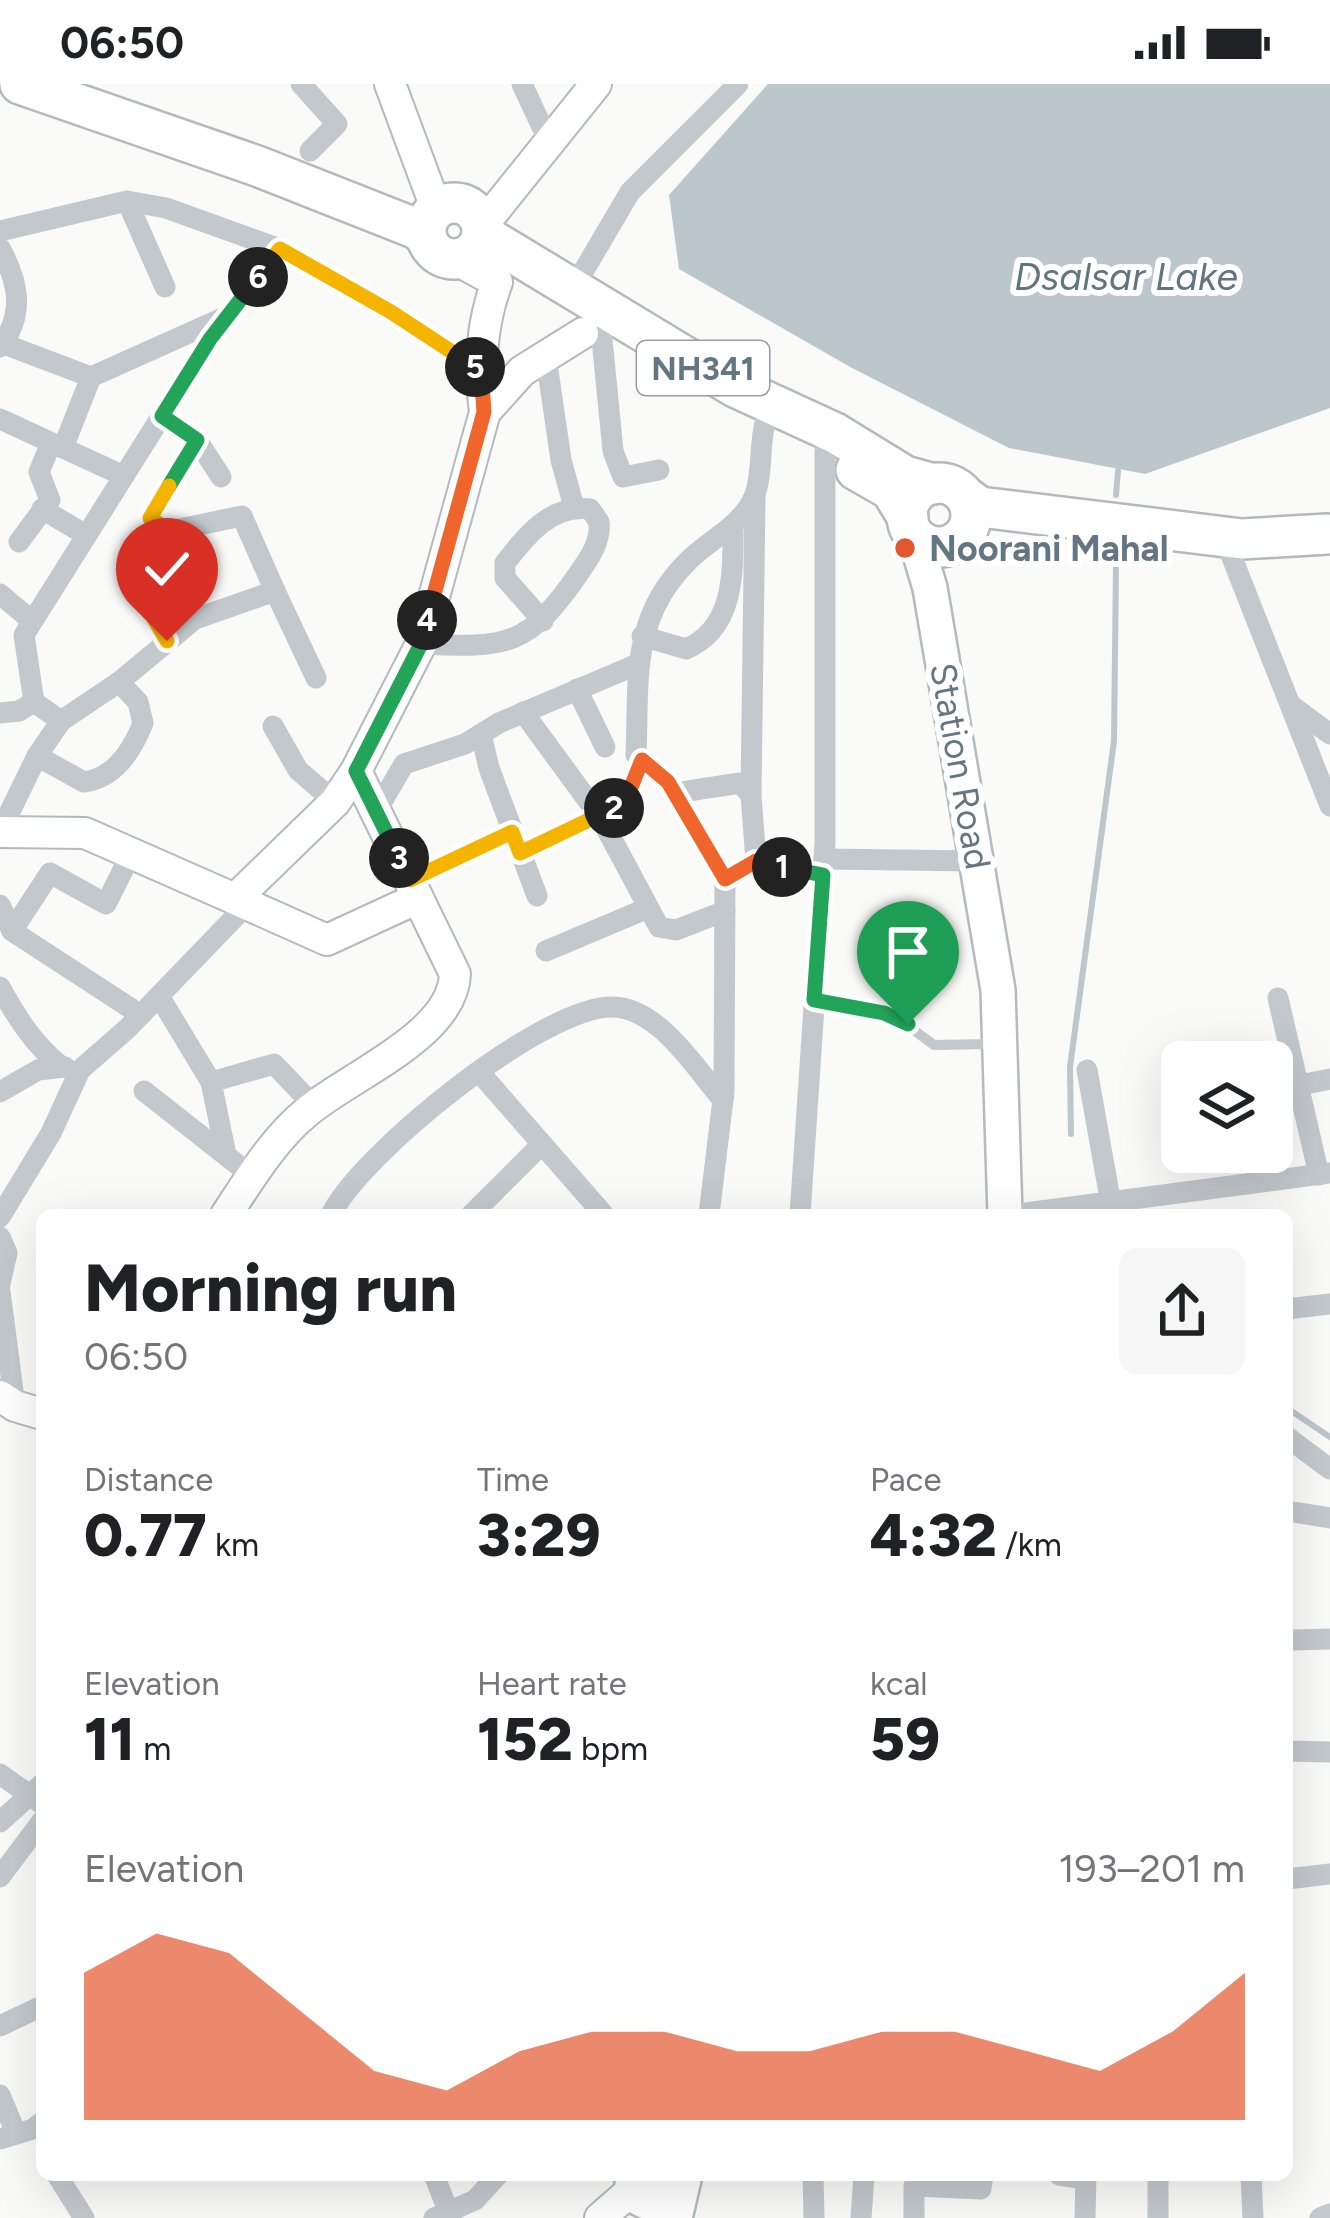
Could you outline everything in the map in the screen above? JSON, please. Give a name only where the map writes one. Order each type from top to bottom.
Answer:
[{"type":"highway","name":"NH341","points":[[20,84],[257,166],[417,229],[456,227],[503,268],[592,331],[725,404],[825,451],[939,518],[1251,547],[1328,534]]},
{"type":"highway","name":"NH341","points":[[85,84],[264,147],[456,227],[573,289],[735,387],[835,433],[905,476],[939,518]]},
{"type":"highway","name":"NH341","points":[[939,518],[980,507],[1242,539],[1328,534]]},
{"type":"main road","name":"Station Road","points":[[939,518],[930,588],[998,990],[1005,1209]]},
{"type":"main road","name":"Station Road","points":[[939,518],[943,585],[1012,988],[1018,1209]]},
{"type":"street","points":[[301,84],[337,124],[310,151]]},
{"type":"street","points":[[0,1092],[38,1070],[71,1068],[141,1016],[236,916],[235,899],[335,802],[356,771],[421,644],[484,412],[485,315],[497,282],[456,227],[390,84]]},
{"type":"street","points":[[408,84],[456,227]]},
{"type":"street","points":[[522,84],[542,127]]},
{"type":"street","points":[[456,227],[482,203],[576,84]]},
{"type":"street","points":[[456,227],[596,84]]},
{"type":"street","points":[[573,289],[630,192],[738,84]]},
{"type":"street","points":[[0,231],[127,201],[166,208],[280,249],[391,312],[481,371]]},
{"type":"street","points":[[127,201],[165,287]]},
{"type":"street","points":[[61,721],[34,702],[24,635],[228,315],[280,249]]},
{"type":"street","points":[[3,262],[20,301],[2,345],[92,377]]},
{"type":"street","points":[[20,542],[50,500],[38,472],[92,377],[228,315]]},
{"type":"street","points":[[484,412],[522,371],[592,331],[623,477],[659,470]]},
{"type":"street","points":[[546,356],[561,460],[574,507]]},
{"type":"street","points":[[162,416],[197,440],[220,477]]},
{"type":"street","points":[[0,419],[124,476]]},
{"type":"street","points":[[756,861],[752,795],[755,495],[765,423]]},
{"type":"street","points":[[170,531],[150,518],[197,440]]},
{"type":"street","points":[[800,1209],[823,867],[825,451]]},
{"type":"street","points":[[710,1209],[722,1100],[725,879],[668,782],[636,755],[638,664],[653,607],[672,579],[733,527],[755,495]]},
{"type":"street","points":[[421,644],[501,644],[526,634],[543,621],[594,550],[600,532],[595,514],[574,507],[542,522],[506,562],[506,578],[543,621]]},
{"type":"street","points":[[42,509],[86,535]]},
{"type":"street","points":[[167,641],[134,584],[170,531],[242,516],[316,677]]},
{"type":"street","points":[[642,635],[686,649],[713,630],[727,604],[733,578],[733,527]]},
{"type":"street","points":[[1227,545],[1330,806]]},
{"type":"street","points":[[275,591],[195,619],[119,682],[61,721],[37,756],[0,832],[85,833],[327,940],[414,889],[516,843],[600,817],[627,797],[642,760]]},
{"type":"street","points":[[0,594],[32,621]]},
{"type":"street","points":[[376,812],[404,764],[465,744],[523,712],[638,664]]},
{"type":"street","points":[[37,756],[84,782],[104,778],[117,768],[143,723],[138,702],[119,682]]},
{"type":"street","points":[[578,689],[605,747]]},
{"type":"street","points":[[0,713],[34,702]]},
{"type":"street","points":[[1289,704],[1330,734]]},
{"type":"street","points":[[523,712],[600,817],[659,927],[667,930],[725,911]]},
{"type":"street","points":[[273,726],[298,770],[335,802]]},
{"type":"street","points":[[481,734],[537,896]]},
{"type":"street","points":[[230,1209],[252,1176],[314,1106],[437,1021],[448,1004],[455,974],[356,771]]},
{"type":"street","points":[[675,794],[740,783],[752,795]]},
{"type":"street","points":[[13,931],[50,873],[106,904],[131,854]]},
{"type":"street","points":[[725,879],[756,861],[823,867],[978,861]]},
{"type":"street","points":[[0,905],[13,931],[141,1016]]},
{"type":"street","points":[[546,951],[648,908]]},
{"type":"street","points":[[0,988],[43,1052],[71,1068]]},
{"type":"street","points":[[159,996],[211,1082],[226,1155]]},
{"type":"street","points":[[1087,1070],[1111,1209],[1324,1174],[1278,998]]},
{"type":"street","points":[[337,1209],[382,1153],[438,1100],[538,1033],[589,1012],[614,1007],[639,1014],[722,1100]]},
{"type":"street","points":[[211,1082],[274,1064],[314,1106]]},
{"type":"street","points":[[0,1217],[51,1133],[71,1068]]},
{"type":"street","points":[[481,1074],[599,1209]]},
{"type":"street","points":[[1300,1085],[1330,1079]]},
{"type":"street","points":[[144,1091],[252,1176]]},
{"type":"street","points":[[477,1209],[542,1144]]},
{"type":"street","points":[[0,1237],[7,1252],[0,1287],[19,1405]]},
{"type":"street","points":[[1293,1308],[1330,1304]]},
{"type":"street","points":[[1293,1441],[1330,1469]]},
{"type":"street","points":[[1293,1512],[1330,1518]]},
{"type":"street","points":[[1294,1640],[1330,1640]]},
{"type":"street","points":[[1293,1751],[1330,1752]]},
{"type":"street","points":[[0,1774],[36,1794]]},
{"type":"street","points":[[0,1822],[36,1796]]},
{"type":"street","points":[[0,1877],[36,1829]]},
{"type":"street","points":[[1293,1878],[1330,1874]]},
{"type":"street","points":[[0,2026],[36,2009]]},
{"type":"street","points":[[0,2095],[27,2134]]},
{"type":"street","points":[[55,2218],[80,2213],[61,2181]]},
{"type":"street","points":[[436,2181],[445,2216],[475,2200],[492,2181]]},
{"type":"street","points":[[813,2181],[814,2218]]},
{"type":"street","points":[[861,2218],[864,2181]]},
{"type":"street","points":[[914,2218],[914,2186],[981,2189],[982,2181]]},
{"type":"street","points":[[1085,2218],[1086,2181]]},
{"type":"street","points":[[1158,2181],[1158,2218]]},
{"type":"street","points":[[1251,2181],[1253,2218]]},
{"type":"street","points":[[600,2218],[655,2191]]},
{"type":"street","points":[[1319,2218],[1330,2214]]},
{"type":"lane","points":[[814,1000],[896,1017],[934,1045],[989,1044]]},
{"type":"water","name":"Dsalsar Lake","points":[[768,84],[1330,84],[1330,408],[1145,474],[1009,448],[852,368],[679,269],[669,195]]},
{"type":"waterway","points":[[1116,495],[1118,471]]},
{"type":"waterway","points":[[1071,1134],[1070,1067],[1114,741],[1116,564]]},
{"type":"waterway","points":[[1293,1412],[1330,1437]]},
{"type":"place","name":"Noorani Mahal","points":[[905,548]]},
{"type":"route","points":[[167,641],[134,584],[170,531],[150,518],[197,440],[162,416],[210,339],[280,249],[391,312],[481,371],[484,412],[421,644],[356,771],[410,880],[512,832],[520,853],[600,817],[627,797],[642,760],[668,782],[725,879],[756,861],[823,875],[814,1000],[884,1013],[908,1024]]}]
